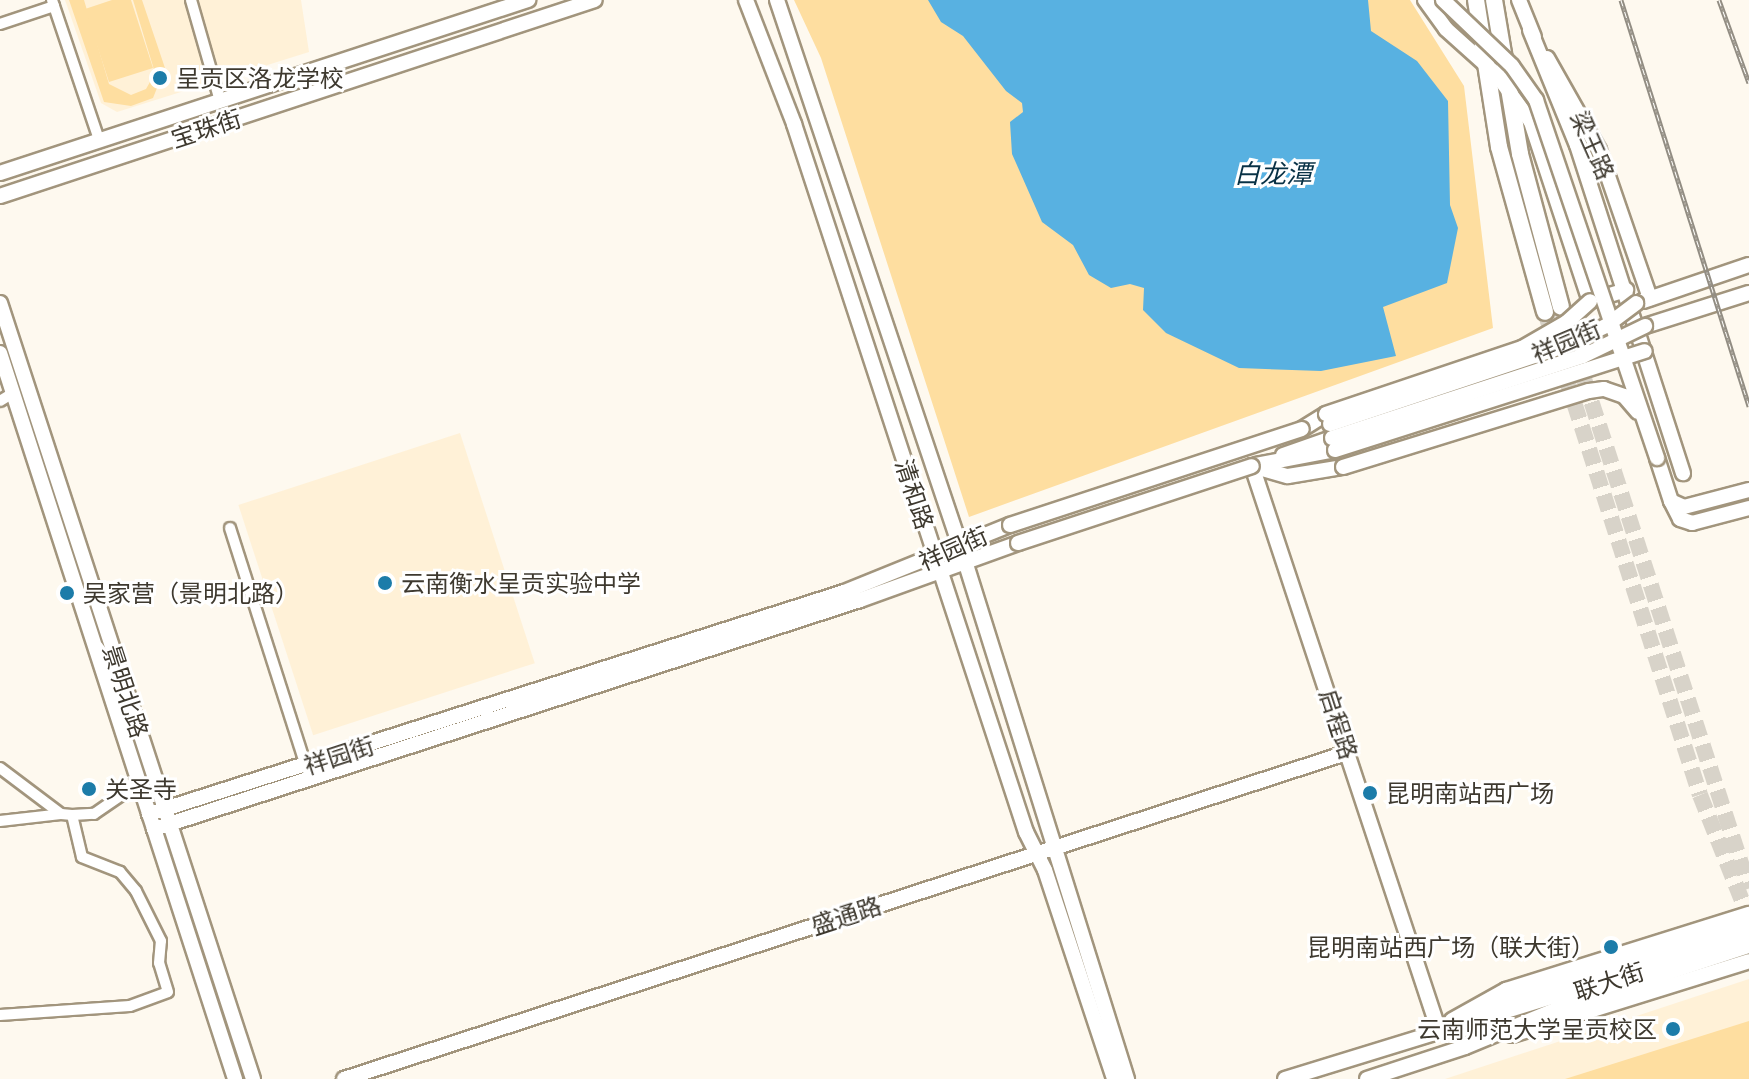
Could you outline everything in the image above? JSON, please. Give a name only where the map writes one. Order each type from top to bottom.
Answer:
[{"type":"main road","name":"宝珠街","points":[[0,173],[528,0]]},
{"type":"main road","name":"宝珠街","points":[[0,196],[595,0]]},
{"type":"main road","name":"清和路","points":[[746,0],[798,137],[940,571],[1114,1079]]},
{"type":"main road","name":"清和路","points":[[777,0],[959,541],[1127,1079]]},
{"type":"main road","points":[[1425,0],[1446,29],[1497,75],[1531,122],[1590,301]]},
{"type":"main road","points":[[1443,0],[1512,66],[1536,100],[1671,501],[1680,519],[1692,523],[1749,508]]},
{"type":"main road","points":[[1476,0],[1499,147],[1553,309],[1520,154],[1494,0]]},
{"type":"main road","name":"梁王路","points":[[1519,0],[1530,30],[1599,150],[1644,282],[1643,300]]},
{"type":"main road","points":[[1530,30],[1626,290],[1683,473]]},
{"type":"main road","name":"祥园街","points":[[308,773],[844,592],[935,555],[959,541],[1559,348],[1606,326],[1643,300],[1749,265]]},
{"type":"main road","points":[[1691,284],[1688,299],[1700,309]]},
{"type":"main road","points":[[1302,429],[1326,414],[1522,348],[1567,322],[1590,301],[1626,290]]},
{"type":"main road","name":"祥园街","points":[[151,822],[940,571],[1583,356],[1645,326],[1749,293]]},
{"type":"main road","name":"景明北路","points":[[0,303],[253,1079]]},
{"type":"main road","name":"景明北路","points":[[0,353],[6,397],[139,783],[235,1079]]},
{"type":"main road","points":[[1252,466],[1335,450],[1647,358]]},
{"type":"main road","points":[[1252,466],[1288,476],[1343,467],[1604,389],[1624,396],[1647,426]]},
{"type":"main road","name":"启程路","points":[[1252,466],[1438,1028]]},
{"type":"main road","points":[[1671,501],[1699,506],[1749,490]]},
{"type":"main road","name":"盛通路","points":[[344,1079],[1349,752]]},
{"type":"main road","points":[[1438,1028],[1506,990],[1749,914]]},
{"type":"main road","points":[[1438,1028],[1641,958],[1749,925]]},
{"type":"main road","name":"联大街","points":[[1285,1079],[1438,1028],[1512,1013],[1749,936]]},
{"type":"main road","name":"联大街","points":[[1367,1079],[1465,1047],[1557,1009],[1749,946]]},
{"type":"main road","points":[[1465,1047],[1562,1023],[1749,961]]},
{"type":"street","points":[[191,0],[220,101]]},
{"type":"street","points":[[0,24],[53,3],[99,140]]},
{"type":"street","points":[[230,528],[308,773]]},
{"type":"street","points":[[0,768],[66,815],[82,857],[120,872],[136,891],[161,941],[159,963],[168,992],[130,1006],[0,1015]]},
{"type":"street","points":[[0,821],[94,814],[139,783]]},
{"type":"shaded area","name":"呈贡区洛龙学校","points":[[65,0],[301,0],[309,52],[117,112],[101,103]]},
{"type":"shaded area","points":[[69,0],[84,0],[109,84],[131,95],[146,89],[155,73],[133,0],[142,0],[165,68],[153,98],[131,106],[104,102]]},
{"type":"shaded area","points":[[112,0],[131,0],[153,68],[109,82],[85,9]]},
{"type":"shaded area","points":[[794,0],[1410,0],[1464,86],[1493,328],[969,517],[821,58]]},
{"type":"shaded area","name":"云南衡水呈贡实验中学","points":[[460,433],[535,663],[313,735],[238,505]]},
{"type":"shaded area","name":"云南师范大学呈贡校区","points":[[1749,979],[1749,1079],[1445,1079]]},
{"type":"shaded area","points":[[1749,1021],[1749,1079],[1565,1079]]},
{"type":"water","name":"白龙潭","points":[[928,0],[1368,0],[1371,31],[1417,61],[1448,101],[1450,205],[1458,228],[1447,283],[1383,307],[1396,356],[1321,371],[1239,368],[1166,333],[1143,310],[1144,288],[1130,284],[1111,288],[1089,275],[1073,245],[1042,222],[1012,154],[1010,122],[1023,112],[1022,103],[1006,91],[963,36],[941,22]]},
{"type":"tunnel","points":[[1562,311],[1749,888]]},
{"type":"tunnel","points":[[1545,312],[1700,795],[1749,918]]},
{"type":"railway","points":[[1621,0],[1749,406]]},
{"type":"railway","points":[[1719,0],[1749,83]]},
{"type":"place","name":"呈贡区洛龙学校","points":[[160,78]]},
{"type":"place","name":"云南衡水呈贡实验中学","points":[[385,583]]},
{"type":"place","name":"吴家营（景明北路）","points":[[67,593]]},
{"type":"place","name":"关圣寺","points":[[89,789]]},
{"type":"place","name":"昆明南站西广场","points":[[1370,793]]},
{"type":"place","name":"昆明南站西广场（联大街）","points":[[1611,947]]},
{"type":"place","name":"云南师范大学呈贡校区","points":[[1673,1029]]}]
